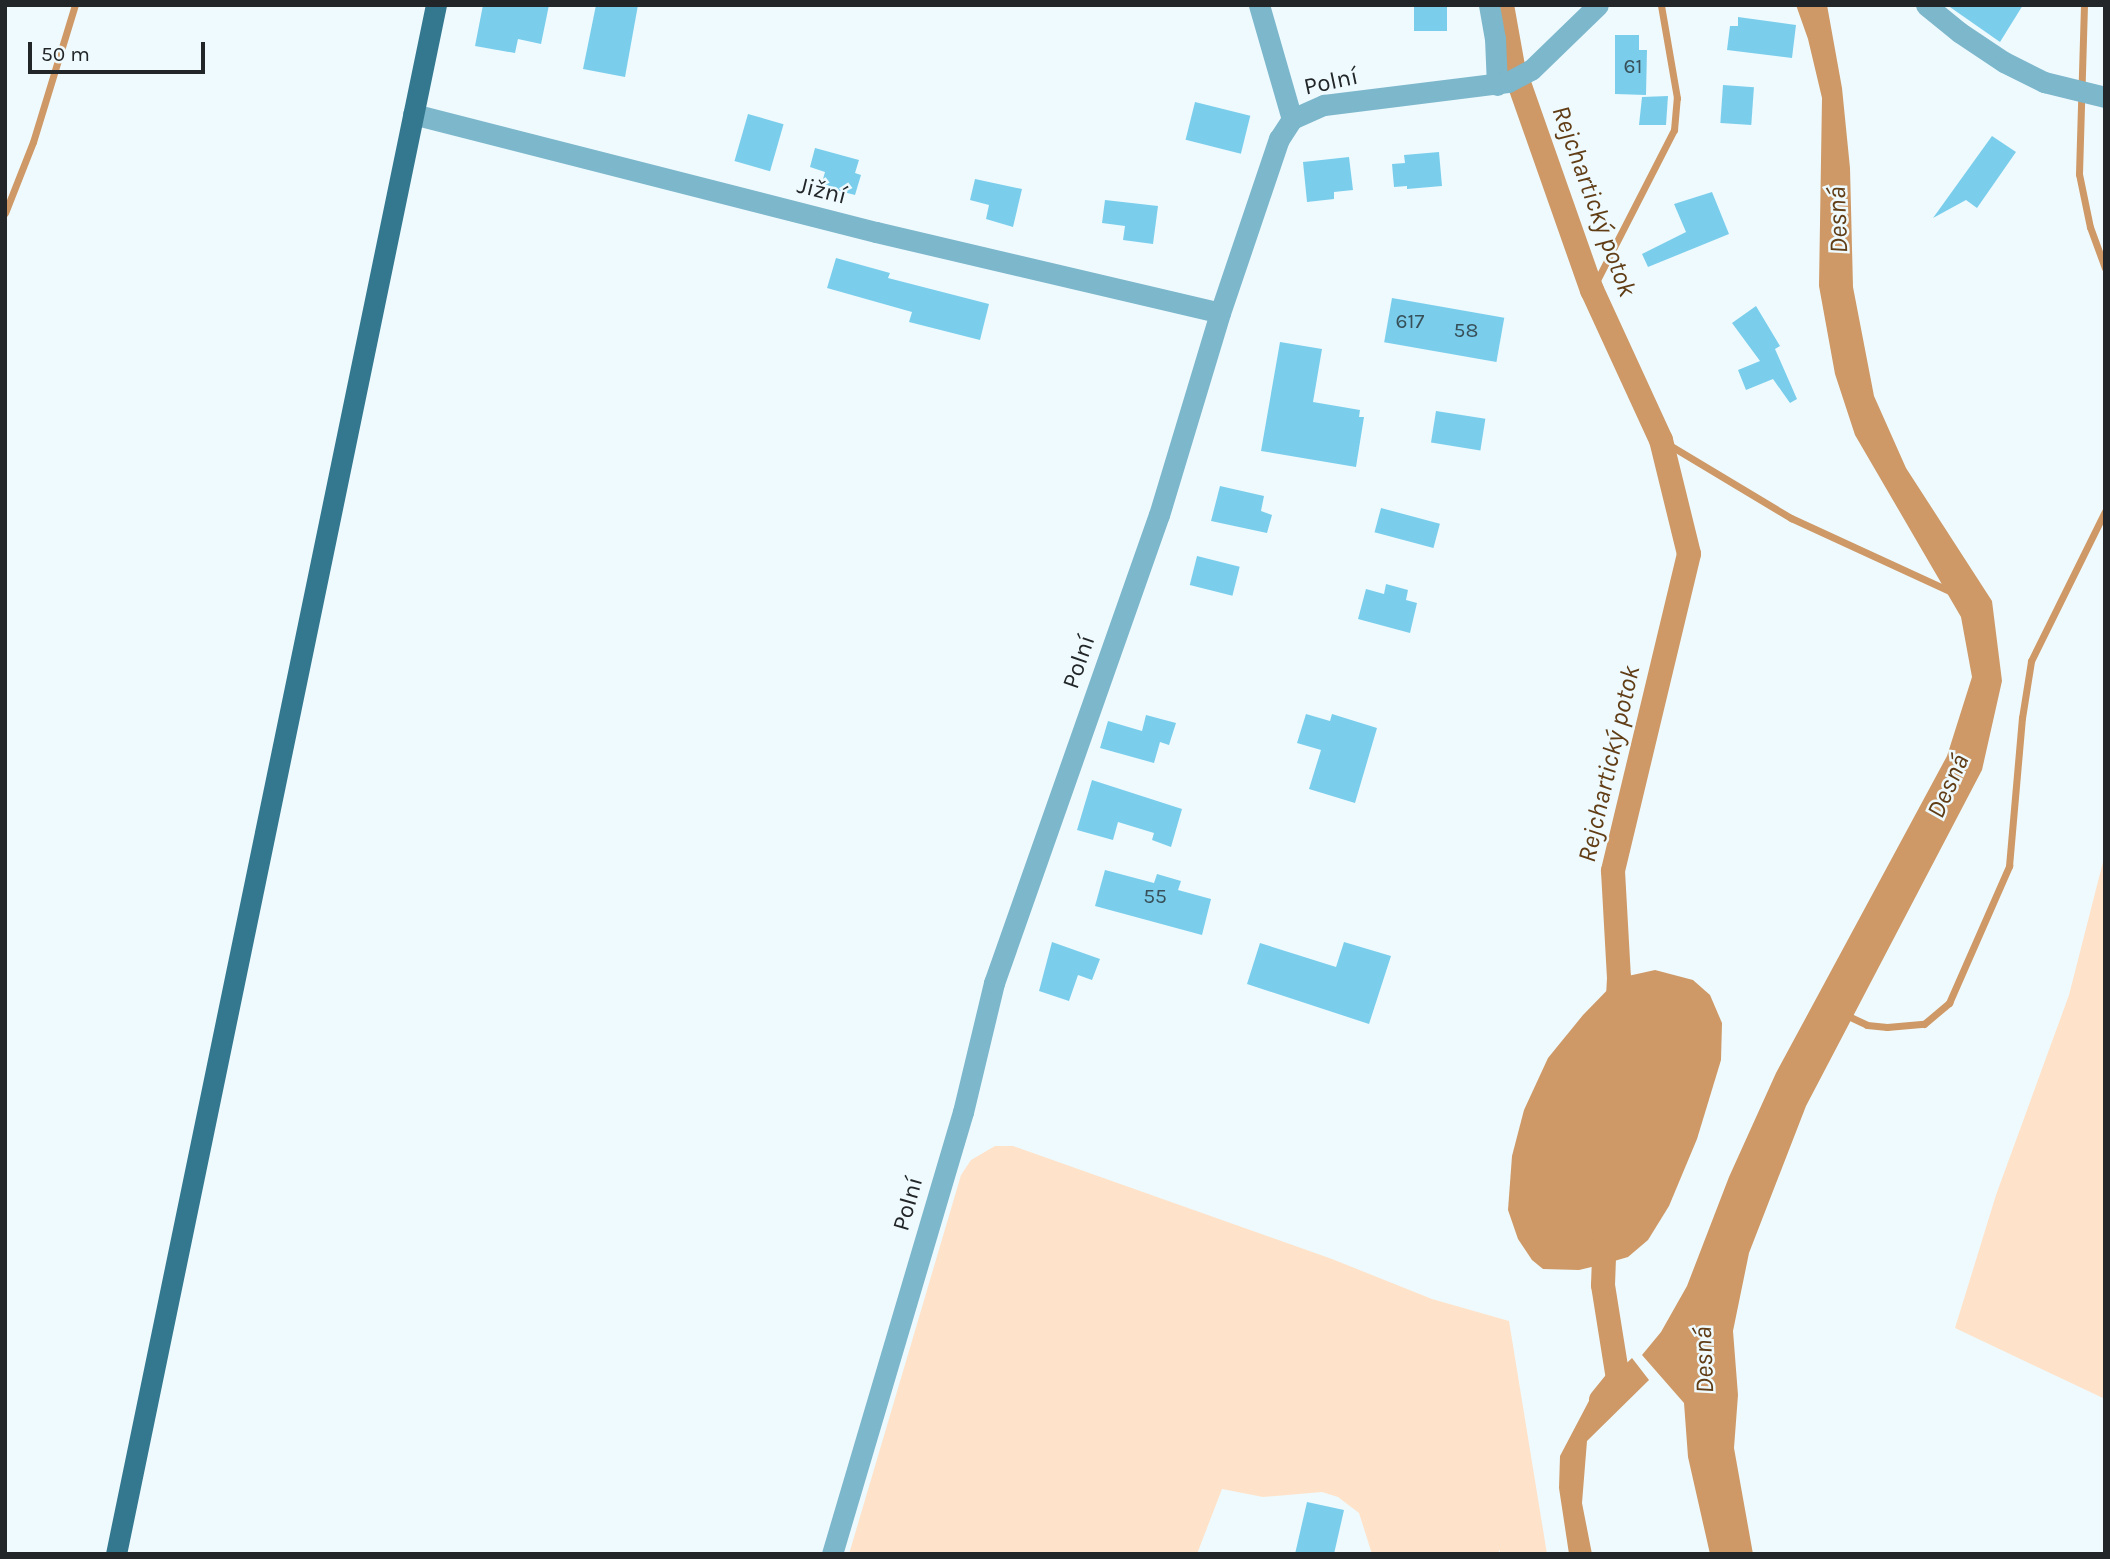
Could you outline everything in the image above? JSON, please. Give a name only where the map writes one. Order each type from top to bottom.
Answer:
[{"type":"main road","points":[[116,1554],[436,5]]},
{"type":"street","points":[[1259,5],[1292,119]]},
{"type":"street","points":[[1489,5],[1502,83]]},
{"type":"street","name":"Polní","points":[[832,1554],[963,1112],[993,983],[1158,515],[1220,313],[1279,139],[1292,119],[1324,106],[1502,83],[1531,70],[1598,5]]},
{"type":"street","points":[[1926,5],[1959,32],[2004,62],[2044,82],[2088,93]]},
{"type":"street","name":"Jižní","points":[[413,114],[862,228],[1220,313]]},
{"type":"shaded area","points":[[2105,854],[2105,1399],[1955,1328],[1996,1195],[2069,995]]},
{"type":"shaded area","points":[[995,1146],[1013,1146],[1332,1259],[1432,1299],[1509,1321],[1547,1554],[1500,1554],[1500,1550],[1497,1554],[1372,1554],[1359,1513],[1338,1497],[1322,1492],[1263,1497],[1222,1489],[1197,1554],[849,1554],[961,1175],[971,1160]]},
{"type":"water","name":"Desná","points":[[1796,5],[1827,5],[1842,88],[1850,168],[1853,287],[1874,396],[1906,468],[1992,601],[2002,681],[1982,770],[1806,1106],[1749,1253],[1733,1331],[1738,1395],[1734,1448],[1753,1554],[1710,1554],[1688,1457],[1684,1403],[1642,1355],[1661,1332],[1687,1286],[1729,1177],[1776,1073],[1947,756],[1972,677],[1961,617],[1855,435],[1835,374],[1819,286],[1822,98],[1808,39]]},
{"type":"water","points":[[1655,970],[1693,980],[1710,995],[1722,1023],[1721,1060],[1697,1139],[1669,1206],[1648,1240],[1628,1257],[1579,1270],[1543,1269],[1532,1260],[1518,1239],[1508,1210],[1512,1156],[1524,1110],[1548,1058],[1583,1015],[1619,978]]},
{"type":"water","points":[[1632,1358],[1649,1380],[1587,1441],[1582,1503],[1592,1554],[1569,1554],[1559,1488],[1560,1456],[1591,1397]]},
{"type":"building","points":[[483,5],[549,5],[541,44],[518,39],[515,53],[475,46]]},
{"type":"building","points":[[596,5],[638,5],[625,77],[583,69]]},
{"type":"building","points":[[1414,5],[1447,5],[1447,31],[1414,31]]},
{"type":"building","points":[[1947,5],[2023,5],[2000,42]]},
{"type":"building","points":[[1738,17],[1796,25],[1792,58],[1727,50],[1730,26],[1738,26]]},
{"type":"building","points":[[1615,35],[1639,35],[1639,50],[1647,50],[1646,95],[1615,94]]},
{"type":"building","points":[[1723,85],[1754,87],[1751,125],[1720,123]]},
{"type":"building","points":[[1668,96],[1666,125],[1639,125],[1642,97]]},
{"type":"building","points":[[1195,102],[1250,116],[1241,154],[1186,140]]},
{"type":"building","points":[[748,114],[784,124],[770,171],[734,161]]},
{"type":"building","points":[[1992,136],[2016,152],[1977,208],[1966,200],[1933,218]]},
{"type":"building","points":[[815,148],[859,160],[855,173],[861,175],[855,195],[821,186],[825,172],[810,167]]},
{"type":"building","points":[[1439,152],[1442,186],[1407,189],[1407,186],[1394,187],[1392,164],[1405,163],[1404,155]]},
{"type":"building","points":[[1349,157],[1353,190],[1334,192],[1334,199],[1307,202],[1303,162]]},
{"type":"building","points":[[975,179],[1022,189],[1013,227],[986,219],[989,205],[970,200]]},
{"type":"building","points":[[1712,192],[1729,234],[1648,267],[1642,254],[1686,232],[1674,204]]},
{"type":"building","points":[[1105,200],[1158,206],[1153,244],[1123,240],[1125,226],[1102,223]]},
{"type":"building","points":[[836,258],[890,273],[888,278],[989,304],[980,340],[909,322],[912,312],[827,288]]},
{"type":"building","points":[[1392,298],[1504,318],[1496,362],[1384,342]]},
{"type":"building","points":[[1756,306],[1780,346],[1775,349],[1797,399],[1790,403],[1773,379],[1746,390],[1738,370],[1760,361],[1732,323]]},
{"type":"building","points":[[1280,342],[1322,349],[1313,402],[1360,410],[1359,417],[1364,417],[1356,467],[1261,451]]},
{"type":"building","points":[[1436,411],[1485,419],[1480,450],[1431,443]]},
{"type":"building","points":[[1220,486],[1264,496],[1261,511],[1272,515],[1267,533],[1211,521]]},
{"type":"building","points":[[1381,508],[1440,524],[1433,548],[1375,532]]},
{"type":"building","points":[[1197,556],[1240,567],[1232,596],[1190,585]]},
{"type":"building","points":[[1386,584],[1408,590],[1406,600],[1417,603],[1410,633],[1358,619],[1366,589],[1384,594]]},
{"type":"building","points":[[1306,714],[1330,721],[1332,714],[1377,728],[1355,803],[1309,789],[1321,750],[1297,743]]},
{"type":"building","points":[[1146,715],[1176,723],[1169,745],[1160,742],[1154,763],[1100,748],[1108,721],[1142,731]]},
{"type":"building","points":[[1092,780],[1182,809],[1171,847],[1152,840],[1154,833],[1118,822],[1113,840],[1077,830]]},
{"type":"building","points":[[1105,870],[1154,883],[1157,874],[1181,881],[1178,890],[1211,899],[1202,935],[1095,906]]},
{"type":"building","points":[[1052,942],[1100,959],[1092,980],[1078,975],[1069,1001],[1039,991]]},
{"type":"building","points":[[1344,942],[1391,956],[1369,1024],[1247,984],[1260,943],[1336,967]]},
{"type":"building","points":[[1307,1502],[1344,1510],[1334,1554],[1295,1554]]},
{"type":"waterway","points":[[5,213],[33,142],[75,5]]},
{"type":"waterway","name":"Rejchartický potok","points":[[1502,5],[1513,66],[1592,290],[1661,440],[1689,554],[1613,871],[1619,978],[1617,1012]]},
{"type":"waterway","points":[[1592,290],[1674,130],[1677,98],[1661,5]]},
{"type":"waterway","points":[[2084,5],[2079,174],[2090,227],[2105,268]]},
{"type":"waterway","points":[[1661,440],[1791,518],[1952,592]]},
{"type":"waterway","points":[[1846,1015],[1867,1025],[1887,1027],[1924,1024],[1949,1003],[2009,866],[2022,718],[2031,661],[2105,511]]},
{"type":"waterway","name":"Rejchartický potok","points":[[1601,1400],[1618,1379],[1603,1285],[1605,1231]]}]
